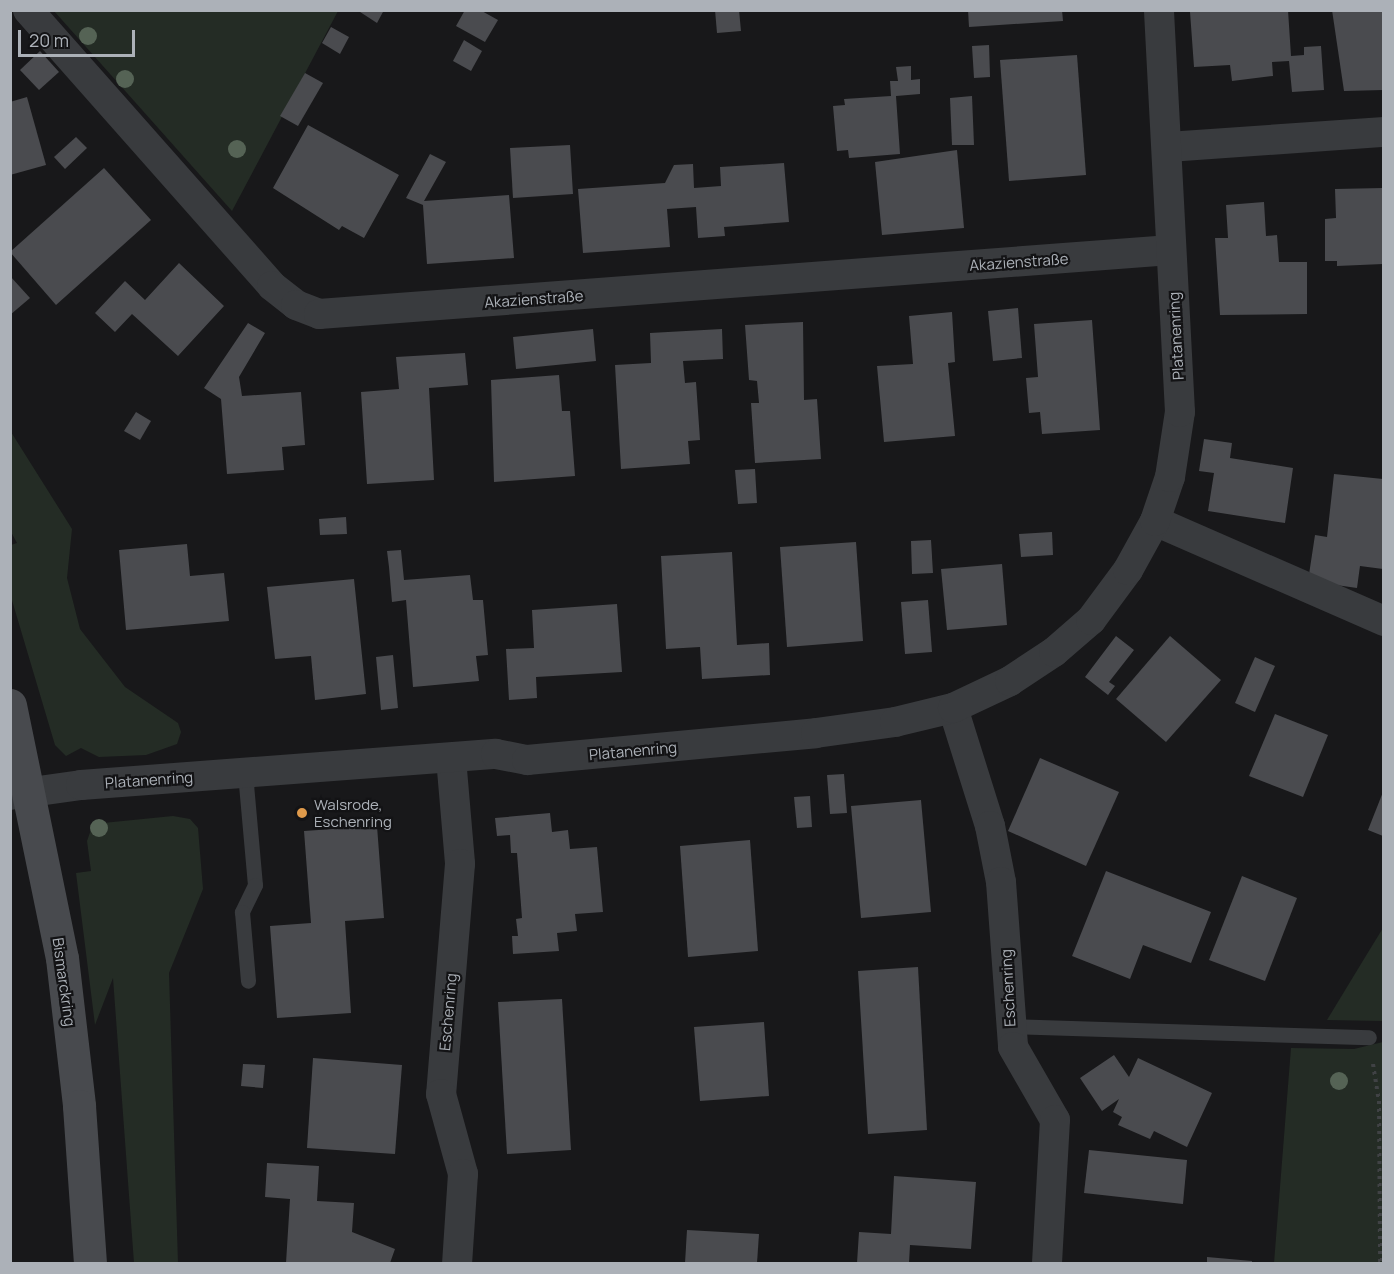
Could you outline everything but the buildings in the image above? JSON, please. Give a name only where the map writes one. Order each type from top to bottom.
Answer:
[{"type":"street","name":"Akazienstraße","points":[[28,10],[272,286],[296,305],[319,314],[1171,250]]},
{"type":"street","name":"Platanenring","points":[[20,792],[496,754],[527,760],[739,741],[896,722],[953,708],[1010,681],[1054,652],[1091,620],[1128,570],[1155,521],[1170,477],[1180,412],[1168,147],[1159,10]]},
{"type":"street","points":[[1168,147],[1383,132]]},
{"type":"street","points":[[1155,521],[1383,621]]},
{"type":"street","name":"Bismarckring","points":[[10,705],[20,792],[62,958],[79,1106],[90,1263]]},
{"type":"street","name":"Eschenring","points":[[953,708],[990,826],[1001,882],[1009,1026],[1013,1047],[1055,1120],[1047,1263]]},
{"type":"street","name":"Eschenring","points":[[451,758],[460,864],[441,1094],[463,1174],[457,1263]]},
{"type":"lane","points":[[245,773],[255,885],[242,912],[248,981]]},
{"type":"lane","points":[[1009,1026],[1369,1037]]},
{"type":"path","points":[[1369,1037],[1379,1101],[1380,1263]]},
{"type":"shaded area","points":[[54,11],[338,11],[232,211]]},
{"type":"shaded area","points":[[11,432],[72,529],[67,578],[80,629],[125,687],[178,723],[181,732],[177,744],[146,755],[99,757],[81,748],[66,756],[55,745],[11,597],[11,545],[17,543],[11,532]]},
{"type":"shaded area","points":[[173,816],[190,819],[198,828],[203,889],[169,973],[178,1263],[134,1263],[113,978],[95,1025],[76,873],[91,871],[87,841],[93,824]]},
{"type":"shaded area","points":[[1383,928],[1383,1021],[1327,1020],[1364,959]]},
{"type":"shaded area","points":[[1383,1042],[1383,1263],[1274,1263],[1291,1048],[1354,1049]]},
{"type":"place","name":"Walsrode, Eschenring","points":[[302,813]]}]
